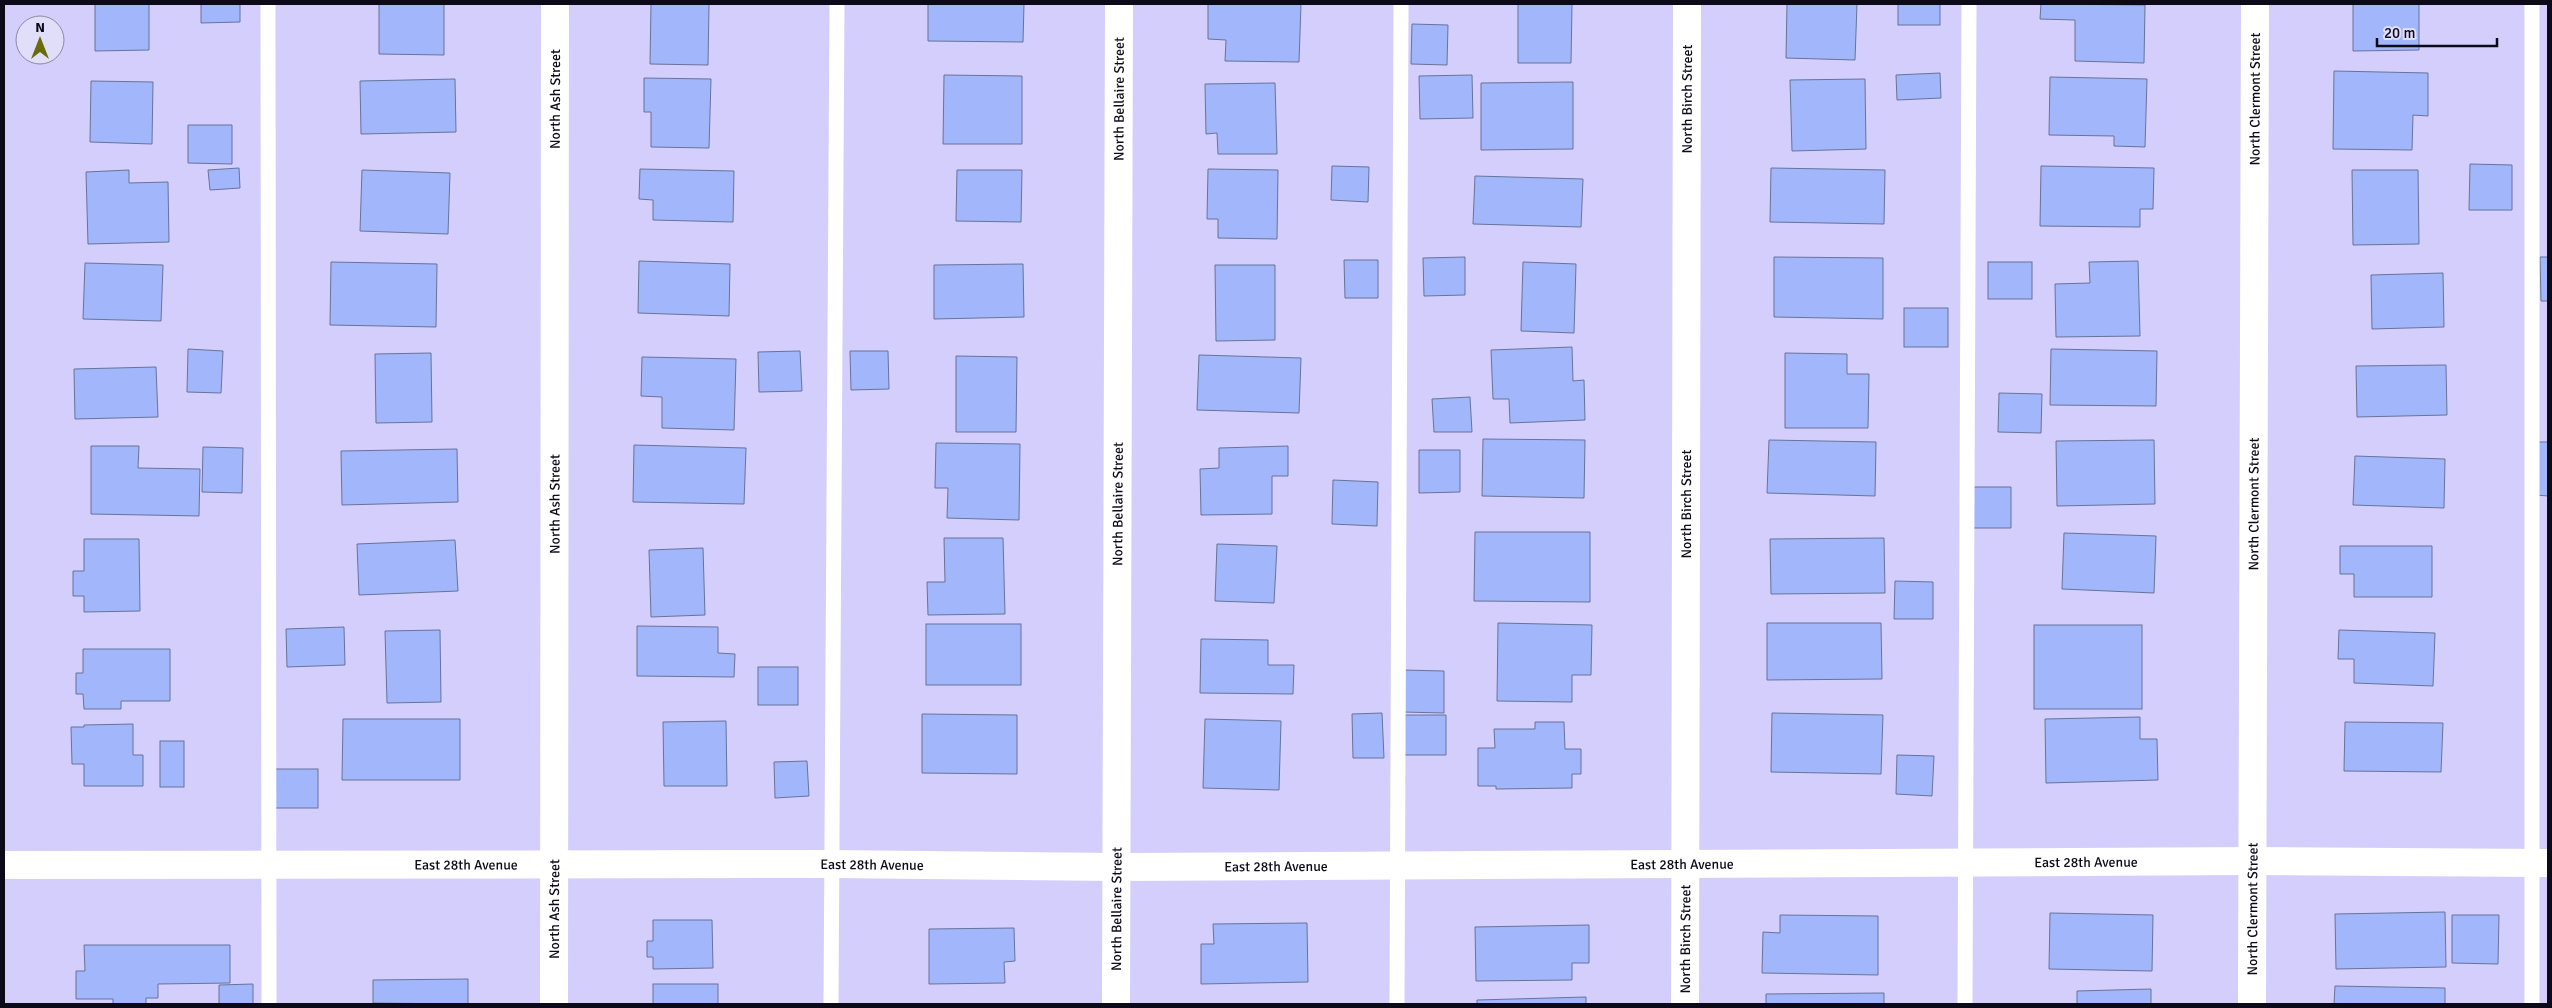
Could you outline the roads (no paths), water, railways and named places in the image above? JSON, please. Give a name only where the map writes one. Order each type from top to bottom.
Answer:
[{"type":"street","name":"North Ash Street","points":[[554,1004],[555,4]]},
{"type":"street","name":"North Bellaire Street","points":[[1116,1004],[1119,4]]},
{"type":"street","name":"North Birch Street","points":[[1685,1004],[1687,4]]},
{"type":"street","name":"North Clermont Street","points":[[2252,1004],[2255,4]]},
{"type":"street","name":"East 28th Avenue","points":[[4,865],[832,864],[1116,867],[2252,861],[2540,864]]},
{"type":"lane","points":[[268,4],[269,1004]]},
{"type":"lane","points":[[832,1004],[837,4]]},
{"type":"lane","points":[[1397,1004],[1401,4]]},
{"type":"lane","points":[[1965,1004],[1969,4]]},
{"type":"lane","points":[[2532,4],[2540,864],[2532,1004]]}]
